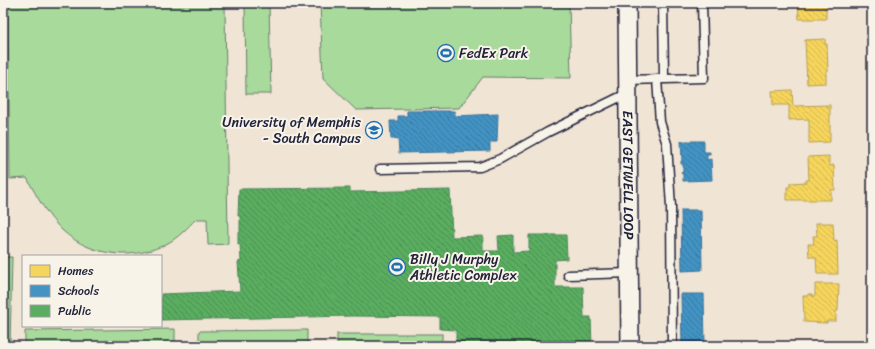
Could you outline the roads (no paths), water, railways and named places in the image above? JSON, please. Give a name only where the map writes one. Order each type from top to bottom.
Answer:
[{"type":"street","name":"EAST GETWELL LOOP","points":[[627,3],[630,346]]},
{"type":"lane","points":[[663,3],[660,122],[666,144],[671,206],[672,346]]},
{"type":"lane","points":[[380,169],[480,167],[500,159],[628,87],[661,79],[704,78],[702,3]]},
{"type":"lane","points":[[568,274],[630,273]]},
{"type":"place","name":"FedEx Park","points":[[446,53]]},
{"type":"place","name":"University of Memphis - South Campus","points":[[374,130]]},
{"type":"place","name":"Billy J Murphy Athletic Complex","points":[[397,267]]}]
